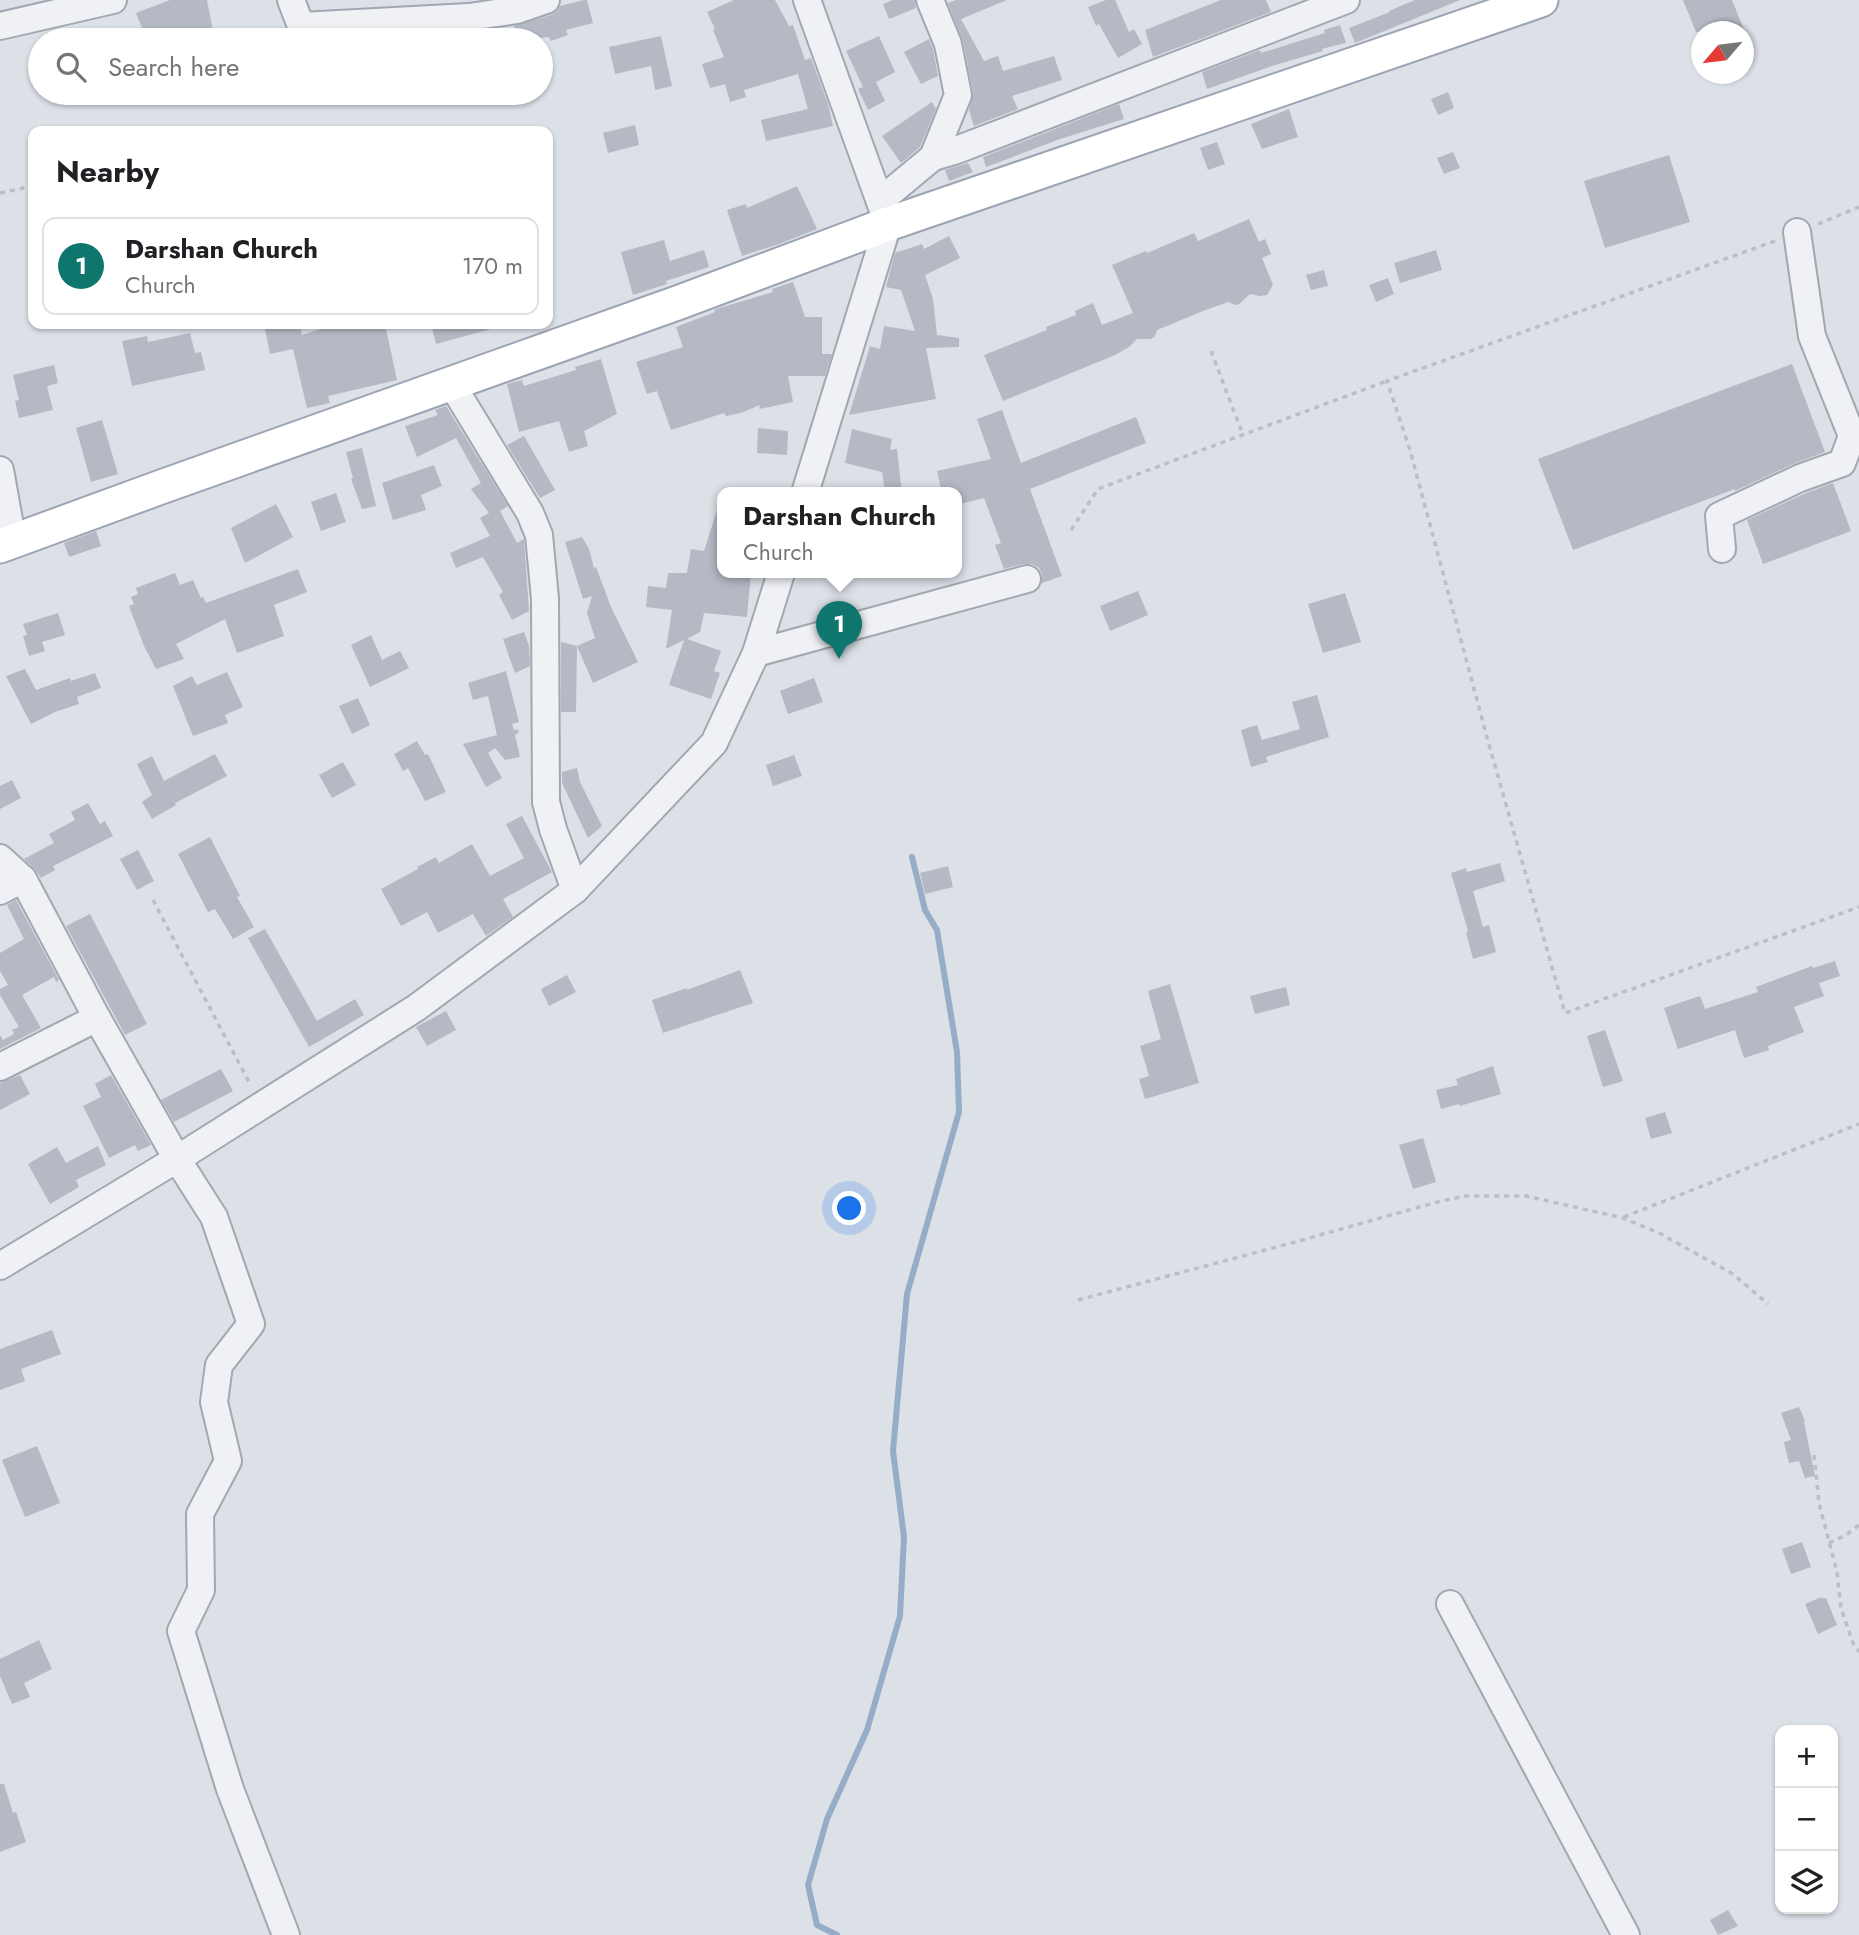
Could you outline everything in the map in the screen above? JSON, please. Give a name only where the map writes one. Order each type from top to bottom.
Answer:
[{"type":"main road","points":[[7,544],[680,302],[884,212],[1541,0]]},
{"type":"street","points":[[0,26],[113,0]]},
{"type":"street","points":[[290,0],[301,26],[467,8],[517,10],[546,0]]},
{"type":"street","points":[[807,0],[884,212]]},
{"type":"street","points":[[807,487],[884,212],[933,157],[958,95],[948,44],[930,0]]},
{"type":"street","points":[[933,157],[954,152],[1346,0]]},
{"type":"street","points":[[1722,549],[1718,516],[1800,478],[1842,463],[1852,436],[1812,336],[1797,232]]},
{"type":"street","points":[[451,383],[530,513],[539,535],[545,599],[546,802],[575,890]]},
{"type":"street","points":[[0,470],[7,544]]},
{"type":"street","points":[[0,1266],[177,1159],[416,1008],[575,890],[714,744],[756,653],[778,578]]},
{"type":"street","points":[[756,653],[1027,579]]},
{"type":"street","points":[[0,858],[11,885],[97,1017],[177,1159],[215,1217],[251,1324],[219,1366],[215,1402],[228,1461],[200,1514],[201,1591],[181,1631],[230,1789],[286,1935]]},
{"type":"street","points":[[0,1067],[97,1017]]},
{"type":"street","points":[[1450,1604],[1626,1935]]},
{"type":"path","points":[[0,193],[28,187]]},
{"type":"path","points":[[1071,530],[1098,489],[1859,207]]},
{"type":"path","points":[[1211,351],[1243,435]]},
{"type":"path","points":[[1387,381],[1410,450],[1488,741],[1566,1013],[1859,907]]},
{"type":"path","points":[[153,900],[261,1105]]},
{"type":"path","points":[[1623,1218],[1859,1124]]},
{"type":"path","points":[[1077,1300],[1437,1202],[1465,1196],[1526,1196],[1623,1218],[1659,1233],[1733,1274],[1768,1304]]},
{"type":"path","points":[[1814,1455],[1819,1503],[1837,1572],[1841,1608],[1853,1643],[1859,1652]]},
{"type":"path","points":[[1829,1543],[1859,1525]]},
{"type":"building","points":[[170,0],[207,0],[212,28],[142,28],[136,13]]},
{"type":"building","points":[[587,0],[593,23],[566,30],[568,35],[553,40],[553,28],[514,28],[551,15],[560,6]]},
{"type":"building","points":[[734,0],[775,0],[789,26],[793,25],[805,60],[811,58],[833,126],[766,141],[761,120],[808,109],[798,74],[744,90],[746,97],[730,102],[725,84],[710,88],[702,64],[724,57],[707,12]]},
{"type":"building","points":[[893,0],[915,0],[916,8],[889,19],[883,4]]},
{"type":"building","points":[[956,0],[1007,0],[961,19],[984,61],[998,56],[1003,71],[1054,56],[1062,80],[1012,96],[1018,109],[974,126],[969,110],[973,92],[963,41],[948,3]]},
{"type":"building","points":[[1106,0],[1115,0],[1129,32],[1134,29],[1142,44],[1118,58],[1099,24],[1096,26],[1088,7]]},
{"type":"building","points":[[1221,0],[1266,0],[1271,12],[1153,57],[1145,30]]},
{"type":"building","points":[[1415,0],[1460,0],[1355,43],[1349,28]]},
{"type":"building","points":[[1683,0],[1732,0],[1741,21],[1692,21]]},
{"type":"building","points":[[1340,25],[1346,43],[1207,89],[1202,72],[1260,50],[1261,53],[1325,33],[1324,30]]},
{"type":"building","points":[[661,36],[672,86],[655,90],[651,66],[615,74],[609,47]]},
{"type":"building","points":[[879,36],[895,72],[876,82],[885,101],[868,110],[858,89],[863,87],[846,51]]},
{"type":"building","points":[[929,39],[938,76],[921,84],[904,52]]},
{"type":"building","points":[[1448,92],[1454,108],[1438,115],[1431,99]]},
{"type":"building","points":[[932,102],[936,109],[920,147],[901,163],[882,136]]},
{"type":"building","points":[[1119,104],[1124,119],[1060,139],[986,167],[983,157]]},
{"type":"building","points":[[1289,109],[1298,137],[1262,149],[1251,124]]},
{"type":"building","points":[[635,125],[639,145],[608,153],[603,133]]},
{"type":"building","points":[[1217,142],[1225,164],[1208,170],[1200,148]]},
{"type":"building","points":[[1453,152],[1460,168],[1444,174],[1437,158]]},
{"type":"building","points":[[1669,155],[1690,222],[1605,248],[1584,181]]},
{"type":"building","points":[[968,163],[973,172],[949,181],[945,170]]},
{"type":"building","points":[[797,186],[817,229],[742,256],[727,210],[746,204],[747,208]]},
{"type":"building","points":[[1249,219],[1259,242],[1265,239],[1271,254],[1262,258],[1273,285],[1267,295],[1250,294],[1239,304],[1228,302],[1203,311],[1157,330],[1151,339],[1137,339],[1115,355],[1003,401],[984,355],[1047,330],[1046,327],[1076,315],[1075,311],[1093,303],[1102,325],[1133,313],[1112,265],[1194,233],[1198,241]]},
{"type":"building","points":[[949,236],[960,258],[925,275],[933,299],[937,335],[959,338],[959,347],[926,348],[936,399],[849,415],[870,346],[880,349],[884,326],[915,331],[901,290],[886,287],[895,253],[922,244],[924,249]]},
{"type":"building","points":[[664,240],[670,261],[704,250],[709,267],[633,295],[621,252]]},
{"type":"building","points":[[1436,250],[1442,270],[1400,283],[1394,263]]},
{"type":"building","points":[[1324,270],[1328,286],[1311,290],[1306,275]]},
{"type":"building","points":[[1388,278],[1394,294],[1376,302],[1369,285]]},
{"type":"building","points":[[793,282],[805,317],[822,317],[822,354],[832,354],[825,376],[788,376],[793,402],[759,409],[760,405],[726,416],[724,413],[671,430],[657,391],[647,394],[636,362],[683,347],[676,327],[715,312],[716,309],[773,292],[772,289]]},
{"type":"building","points":[[265,329],[301,329],[302,335],[321,329],[386,329],[397,380],[328,396],[330,403],[307,408],[293,349],[270,354]]},
{"type":"building","points":[[432,329],[491,329],[436,344]]},
{"type":"building","points":[[190,333],[195,353],[201,352],[205,370],[132,386],[122,341],[147,336],[148,342]]},
{"type":"building","points":[[601,359],[617,414],[584,431],[588,446],[569,452],[559,421],[519,432],[507,384],[522,380],[524,386],[576,370],[575,367]]},
{"type":"building","points":[[1792,364],[1825,452],[1735,491],[1573,550],[1538,459]]},
{"type":"building","points":[[54,365],[58,383],[47,386],[53,410],[19,418],[15,401],[19,400],[13,375]]},
{"type":"building","points":[[446,406],[508,506],[500,511],[517,543],[524,539],[529,611],[512,620],[499,595],[503,592],[483,557],[456,568],[450,553],[490,536],[480,518],[489,513],[471,489],[481,483],[456,438],[417,457],[405,426],[438,415],[435,410]]},
{"type":"building","points":[[1002,410],[1021,463],[1136,417],[1146,443],[1030,489],[1062,576],[1042,583],[1039,568],[1032,564],[1004,569],[995,545],[1001,543],[984,498],[962,504],[962,487],[941,487],[937,471],[991,459],[977,419]]},
{"type":"building","points":[[102,420],[118,474],[91,482],[76,428]]},
{"type":"building","points":[[758,428],[788,431],[787,455],[757,453]]},
{"type":"building","points":[[852,429],[892,439],[890,450],[897,449],[901,487],[884,487],[882,472],[845,463]]},
{"type":"building","points":[[524,436],[555,490],[540,498],[507,445]]},
{"type":"building","points":[[362,448],[376,506],[362,509],[351,479],[353,478],[346,452]]},
{"type":"building","points":[[434,465],[442,486],[421,495],[426,510],[393,520],[382,483]]},
{"type":"building","points":[[1833,483],[1851,531],[1763,564],[1747,520]]},
{"type":"building","points":[[336,493],[346,522],[321,531],[311,502]]},
{"type":"building","points":[[276,504],[293,537],[245,563],[231,528]]},
{"type":"building","points":[[717,510],[717,578],[751,578],[747,617],[704,613],[700,632],[687,639],[721,651],[714,671],[720,673],[711,699],[669,685],[684,640],[666,649],[672,610],[646,607],[648,586],[666,588],[668,573],[687,573],[691,549],[704,551]]},
{"type":"building","points":[[96,531],[101,546],[69,557],[64,543]]},
{"type":"building","points":[[582,537],[611,607],[638,662],[593,683],[577,646],[595,638],[587,613],[592,596],[583,599],[565,542]]},
{"type":"building","points":[[298,569],[307,592],[274,605],[284,636],[237,653],[225,619],[176,644],[184,659],[156,669],[129,606],[134,604],[131,597],[138,594],[136,588],[175,573],[180,585],[193,580],[206,603]]},
{"type":"building","points":[[1138,591],[1148,615],[1110,631],[1100,606]]},
{"type":"building","points":[[1345,593],[1361,642],[1323,653],[1308,604]]},
{"type":"building","points":[[58,613],[65,635],[42,642],[45,651],[29,656],[23,636],[27,635],[23,624]]},
{"type":"building","points":[[524,632],[529,646],[530,666],[515,673],[503,639]]},
{"type":"building","points":[[371,635],[382,660],[400,651],[409,668],[370,687],[351,645]]},
{"type":"building","points":[[561,642],[577,646],[576,712],[561,712]]},
{"type":"building","points":[[25,669],[36,690],[70,678],[71,681],[95,673],[101,688],[77,697],[79,704],[31,724],[6,676]]},
{"type":"building","points":[[506,671],[519,722],[512,724],[514,730],[519,732],[515,735],[520,757],[505,760],[495,748],[488,753],[502,778],[486,787],[463,744],[497,735],[488,696],[473,700],[468,683]]},
{"type":"building","points":[[227,672],[243,707],[225,715],[228,723],[193,736],[173,686],[192,676],[197,685]]},
{"type":"building","points":[[814,678],[823,702],[788,714],[780,691]]},
{"type":"building","points":[[1317,695],[1329,737],[1266,757],[1268,762],[1251,767],[1241,730],[1257,725],[1262,740],[1300,729],[1292,702]]},
{"type":"building","points":[[358,698],[370,725],[352,734],[339,706]]},
{"type":"building","points":[[417,741],[425,755],[428,754],[446,792],[425,801],[408,768],[403,771],[394,754]]},
{"type":"building","points":[[215,754],[227,776],[175,803],[176,805],[152,819],[142,802],[152,795],[137,764],[152,756],[164,781]]},
{"type":"building","points":[[794,755],[802,776],[773,786],[766,765]]},
{"type":"building","points":[[343,762],[356,785],[332,798],[319,775]]},
{"type":"building","points":[[577,768],[580,782],[602,826],[588,838],[562,783],[562,772]]},
{"type":"building","points":[[12,780],[21,798],[0,809],[0,786]]},
{"type":"building","points":[[88,803],[100,824],[105,821],[113,836],[53,866],[55,870],[41,878],[24,859],[54,843],[49,834],[75,820],[71,812]]},
{"type":"building","points":[[522,816],[552,872],[503,899],[513,917],[486,936],[473,914],[438,933],[427,912],[401,926],[381,889],[436,857],[439,863],[472,844],[490,876],[524,858],[506,824]]},
{"type":"building","points":[[210,837],[254,927],[233,939],[215,909],[208,912],[178,854]]},
{"type":"building","points":[[138,850],[154,881],[137,890],[120,859]]},
{"type":"building","points":[[1500,863],[1505,881],[1473,891],[1483,927],[1489,925],[1496,952],[1473,959],[1451,873],[1466,868],[1467,872]]},
{"type":"building","points":[[948,866],[953,887],[925,894],[920,873]]},
{"type":"building","points":[[16,900],[59,980],[56,982],[54,977],[22,995],[41,1028],[0,1049],[0,1035],[3,1040],[14,1034],[12,1030],[19,1027],[0,995],[0,989],[8,985],[0,971],[0,953],[24,939],[7,905]]},
{"type":"building","points":[[90,914],[147,1024],[125,1035],[66,926]]},
{"type":"building","points":[[265,929],[317,1021],[355,999],[364,1015],[309,1047],[248,938]]},
{"type":"building","points":[[1835,961],[1840,976],[1819,983],[1824,996],[1794,1007],[1804,1032],[1768,1046],[1769,1050],[1744,1058],[1735,1030],[1678,1049],[1664,1008],[1700,996],[1705,1009],[1758,992],[1756,987],[1812,966],[1813,968]]},
{"type":"building","points":[[740,970],[753,1003],[663,1033],[652,1000]]},
{"type":"building","points":[[567,975],[576,992],[549,1006],[541,989]]},
{"type":"building","points":[[1170,984],[1199,1083],[1145,1099],[1139,1079],[1149,1076],[1140,1046],[1161,1039],[1148,991]]},
{"type":"building","points":[[1286,987],[1290,1005],[1255,1014],[1250,996]]},
{"type":"building","points":[[446,1011],[456,1030],[427,1046],[416,1027]]},
{"type":"building","points":[[1605,1030],[1623,1081],[1603,1087],[1587,1036]]},
{"type":"building","points":[[1493,1066],[1501,1094],[1441,1109],[1436,1090],[1458,1085],[1456,1079]]},
{"type":"building","points":[[221,1069],[233,1091],[174,1122],[161,1100]]},
{"type":"building","points":[[20,1075],[30,1094],[0,1110],[0,1083]]},
{"type":"building","points":[[111,1075],[151,1145],[138,1151],[135,1145],[109,1158],[83,1106],[101,1097],[95,1084]]},
{"type":"building","points":[[1665,1112],[1672,1133],[1651,1139],[1645,1118]]},
{"type":"building","points":[[1423,1138],[1436,1182],[1413,1189],[1399,1145]]},
{"type":"building","points":[[98,1146],[106,1165],[76,1180],[79,1187],[50,1204],[28,1164],[57,1147],[66,1163]]},
{"type":"building","points":[[52,1330],[61,1354],[21,1369],[25,1381],[0,1390],[0,1349]]},
{"type":"building","points":[[1799,1407],[1805,1421],[1815,1476],[1805,1478],[1799,1461],[1789,1463],[1784,1442],[1791,1440],[1781,1413]]},
{"type":"building","points":[[37,1446],[60,1503],[25,1517],[2,1460]]},
{"type":"building","points":[[1802,1542],[1811,1567],[1791,1574],[1782,1549]]},
{"type":"building","points":[[1826,1598],[1837,1625],[1818,1634],[1805,1604]]},
{"type":"building","points":[[39,1640],[52,1669],[24,1683],[30,1697],[12,1704],[0,1676],[0,1659]]},
{"type":"building","points":[[0,1784],[4,1784],[26,1842],[0,1852]]},
{"type":"building","points":[[1728,1910],[1738,1926],[1718,1935],[1710,1920]]},
{"type":"waterway","points":[[837,1935],[817,1925],[808,1885],[827,1819],[867,1730],[900,1616],[904,1537],[893,1451],[907,1294],[959,1112],[957,1052],[937,930],[925,910],[912,857]]},
{"type":"place","name":"Darshan Church","points":[[839,659]]}]
